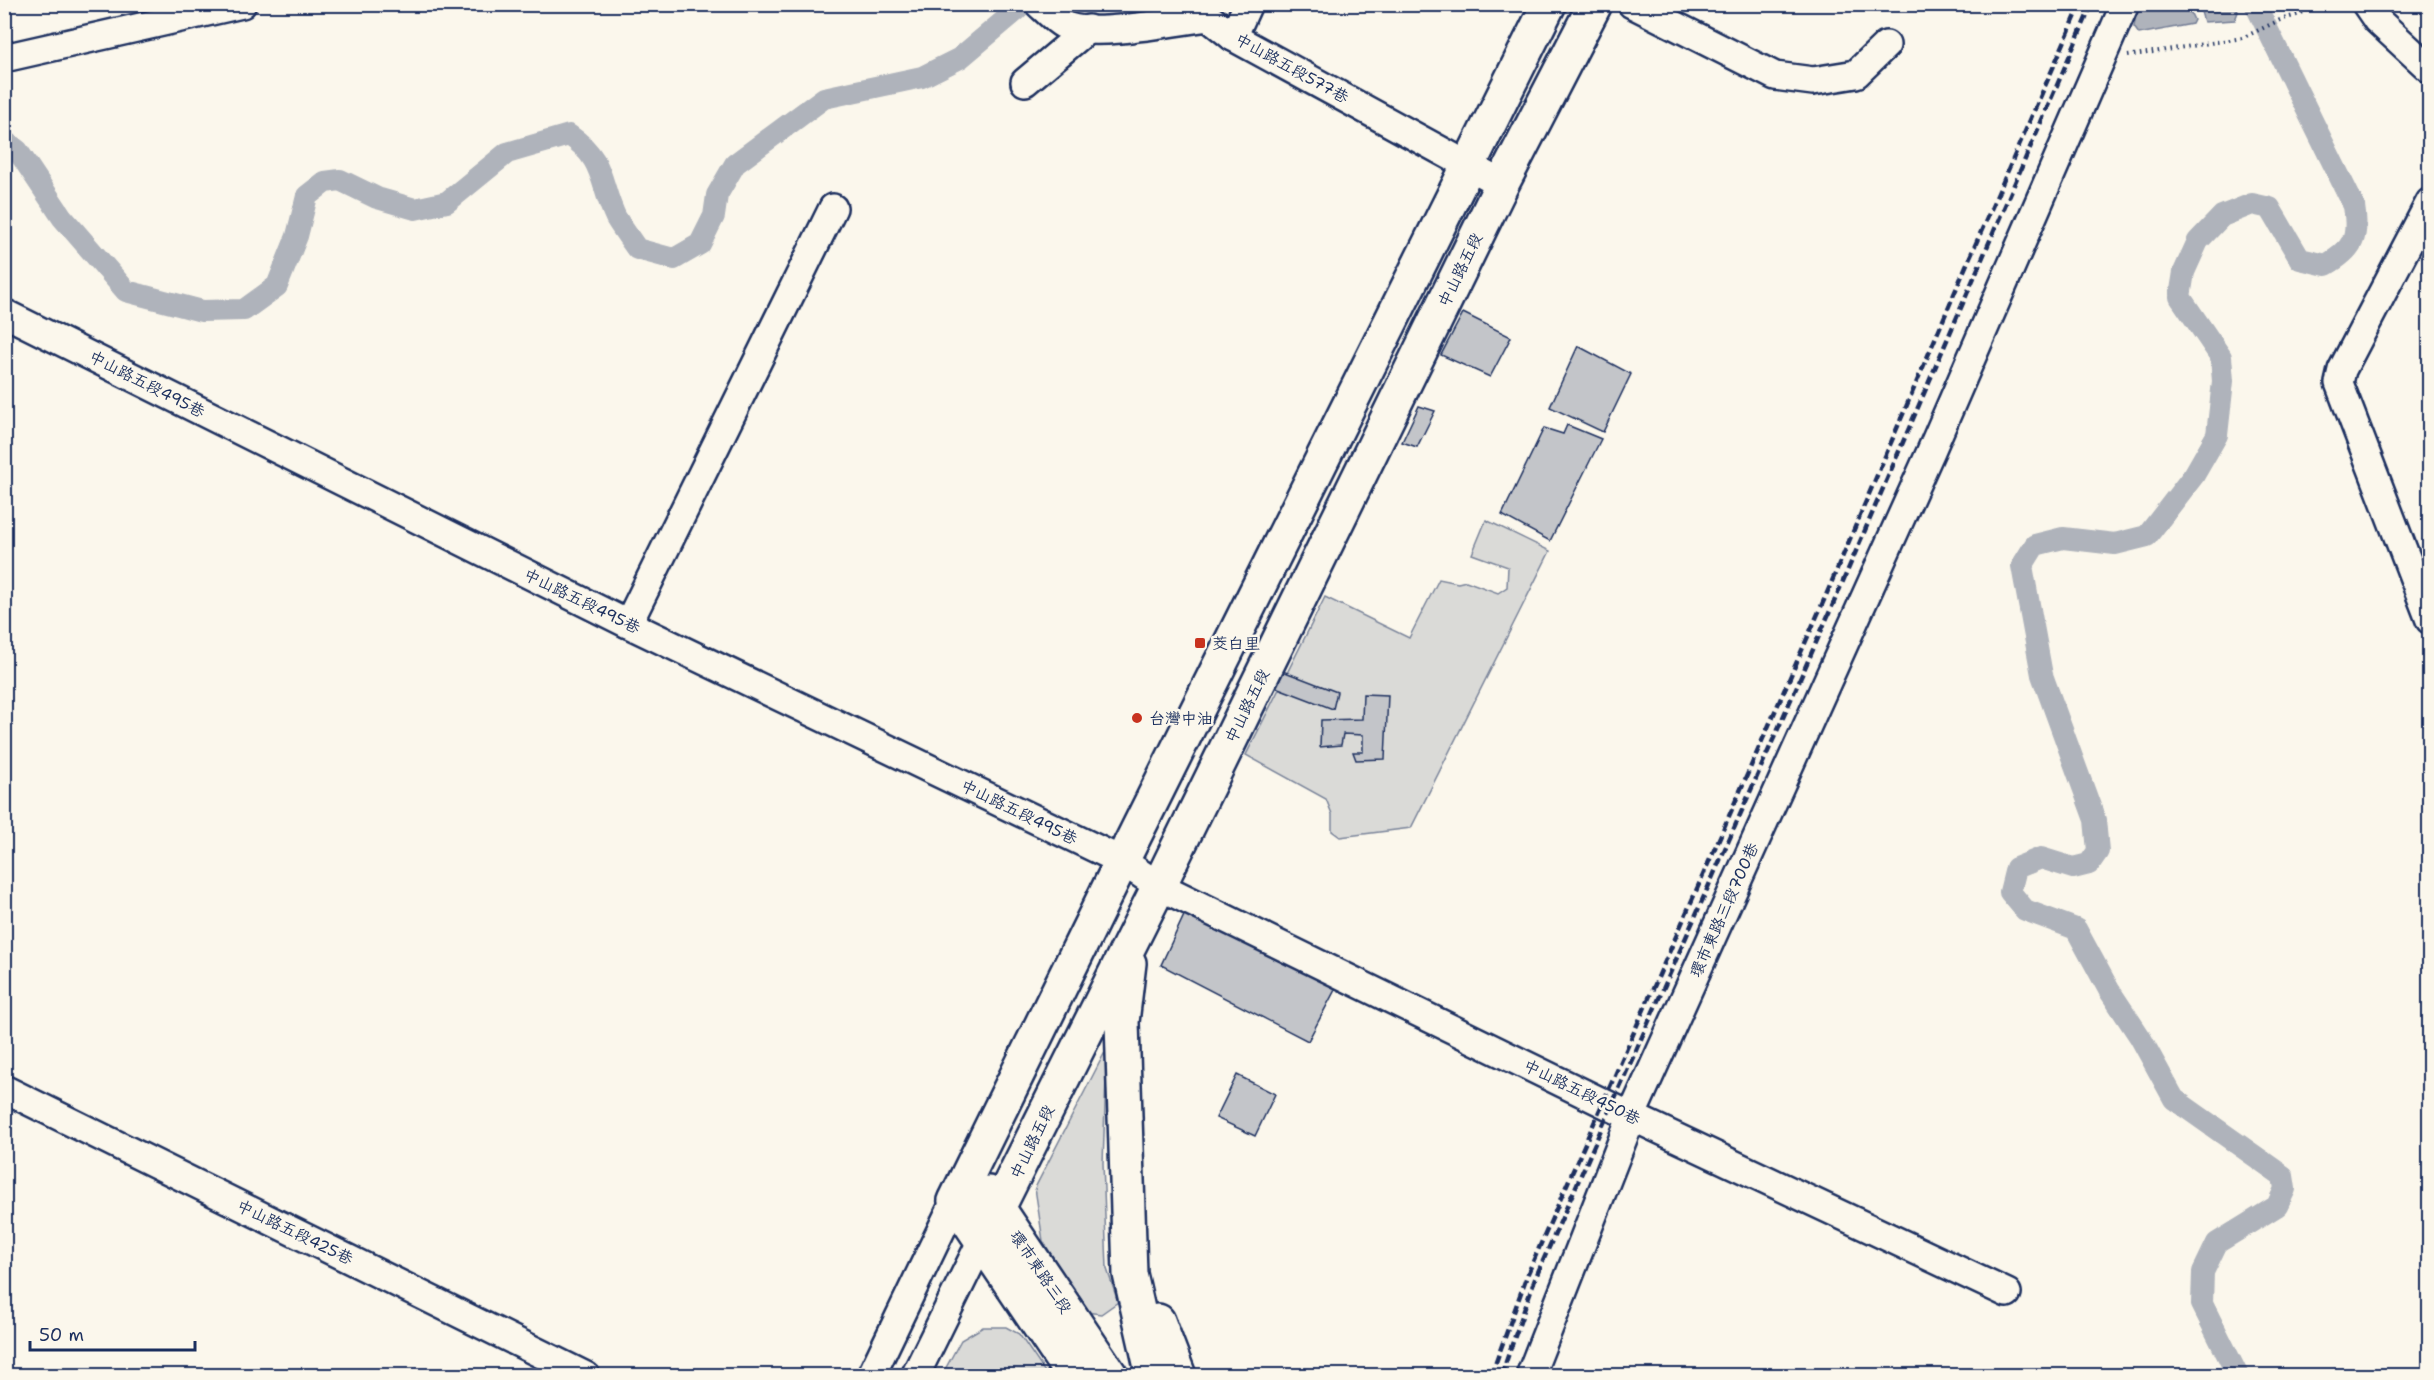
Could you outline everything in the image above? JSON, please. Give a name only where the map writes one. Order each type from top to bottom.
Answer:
[{"type":"main road","points":[[955,1201],[1549,4]]},
{"type":"main road","name":"中山路五段","points":[[982,1240],[1160,886],[1502,184],[1595,4]]},
{"type":"main road","points":[[1131,941],[1122,1022],[1130,1274],[1153,1376]]},
{"type":"main road","name":"環市東路三段","points":[[972,1168],[1111,1376]]},
{"type":"main road","points":[[1128,1196],[1160,1332],[1179,1376]]},
{"type":"main road","name":"環市東路三段","points":[[955,1201],[1073,1376]]},
{"type":"street","points":[[4,58],[242,4]]},
{"type":"street","name":"中山路五段577巷","points":[[1039,4],[1068,27],[1088,29],[1128,28],[1207,11],[1233,37],[1502,184]]},
{"type":"street","points":[[1233,37],[1248,4]]},
{"type":"street","points":[[1632,4],[1775,76],[1813,81],[1856,74],[1886,45]]},
{"type":"street","name":"環市東路三段700巷","points":[[1530,1376],[1632,1117],[1931,451],[2125,4]]},
{"type":"street","points":[[2366,4],[2377,20],[2430,69]]},
{"type":"street","points":[[1025,82],[1088,29]]},
{"type":"street","points":[[2427,607],[2339,383],[2342,370],[2430,202]]},
{"type":"street","points":[[628,624],[833,208]]},
{"type":"street","name":"中山路五段495巷","points":[[4,313],[628,624],[1122,861],[1160,886]]},
{"type":"street","name":"中山路五段450巷","points":[[1160,886],[1632,1117],[2007,1293]]},
{"type":"street","name":"中山路五段425巷","points":[[4,1089],[586,1376]]},
{"type":"street","points":[[872,1376],[955,1201]]},
{"type":"street","name":"中山路五段","points":[[915,1376],[982,1240]]},
{"type":"path","points":[[2126,56],[2242,38],[2280,20],[2300,14],[2316,4]]},
{"type":"shaded area","points":[[2141,5],[2187,5],[2194,20],[2192,24],[2139,34],[2134,27],[2136,14]]},
{"type":"shaded area","points":[[2199,5],[2236,5],[2238,12],[2235,20],[2204,22]]},
{"type":"shaded area","points":[[1486,520],[1550,551],[1411,828],[1340,837],[1332,831],[1332,814],[1326,799],[1246,755],[1325,597],[1409,638],[1439,579],[1458,583],[1466,581],[1498,593],[1507,587],[1508,567],[1472,554]]},
{"type":"shaded area","points":[[1107,1048],[1103,1163],[1107,1269],[1118,1302],[1101,1314],[1086,1312],[1043,1241],[1035,1188]]},
{"type":"shaded area","points":[[983,1327],[1006,1327],[1019,1334],[1047,1375],[942,1375],[961,1340]]},
{"type":"building","points":[[1463,313],[1511,337],[1490,377],[1441,355]]},
{"type":"building","points":[[1578,346],[1631,374],[1603,432],[1550,407]]},
{"type":"building","points":[[1419,406],[1435,411],[1417,447],[1402,442]]},
{"type":"building","points":[[1567,425],[1601,439],[1550,541],[1502,515],[1544,428],[1563,434]]},
{"type":"building","points":[[1280,670],[1337,692],[1333,709],[1273,686]]},
{"type":"building","points":[[1363,694],[1388,695],[1385,759],[1356,760],[1353,752],[1363,752],[1363,735],[1343,734],[1341,745],[1320,747],[1321,720],[1362,719]]},
{"type":"building","points":[[1187,909],[1337,986],[1308,1041],[1161,965]]},
{"type":"building","points":[[1237,1075],[1275,1094],[1255,1136],[1216,1118]]},
{"type":"waterway","points":[[2238,1376],[2202,1304],[2203,1272],[2217,1243],[2277,1206],[2285,1189],[2283,1176],[2174,1099],[2140,1037],[2109,990],[2076,929],[2025,910],[2010,892],[2016,868],[2041,858],[2073,868],[2089,864],[2098,851],[2095,820],[2042,675],[2022,566],[2035,545],[2063,538],[2115,544],[2147,536],[2194,475],[2217,435],[2223,381],[2221,357],[2180,297],[2184,272],[2198,241],[2222,216],[2252,204],[2270,208],[2300,259],[2326,265],[2343,253],[2355,234],[2354,206],[2255,4]]},
{"type":"waterway","points":[[4,140],[18,151],[62,217],[126,291],[202,311],[244,310],[277,286],[297,236],[307,196],[325,182],[340,180],[377,198],[415,209],[447,202],[507,153],[569,135],[581,144],[596,163],[616,218],[637,249],[674,259],[700,244],[714,216],[717,195],[735,164],[824,98],[922,77],[960,58],[1017,10]]},
{"type":"railway","points":[[1491,1376],[1528,1273],[1824,600],[1966,266],[2081,4]]},
{"type":"railway","points":[[1501,1376],[1535,1279],[1834,602],[2092,4]]},
{"type":"place","name":"茭白里","points":[[1200,643]]},
{"type":"place","name":"台灣中油","points":[[1137,718]]}]
